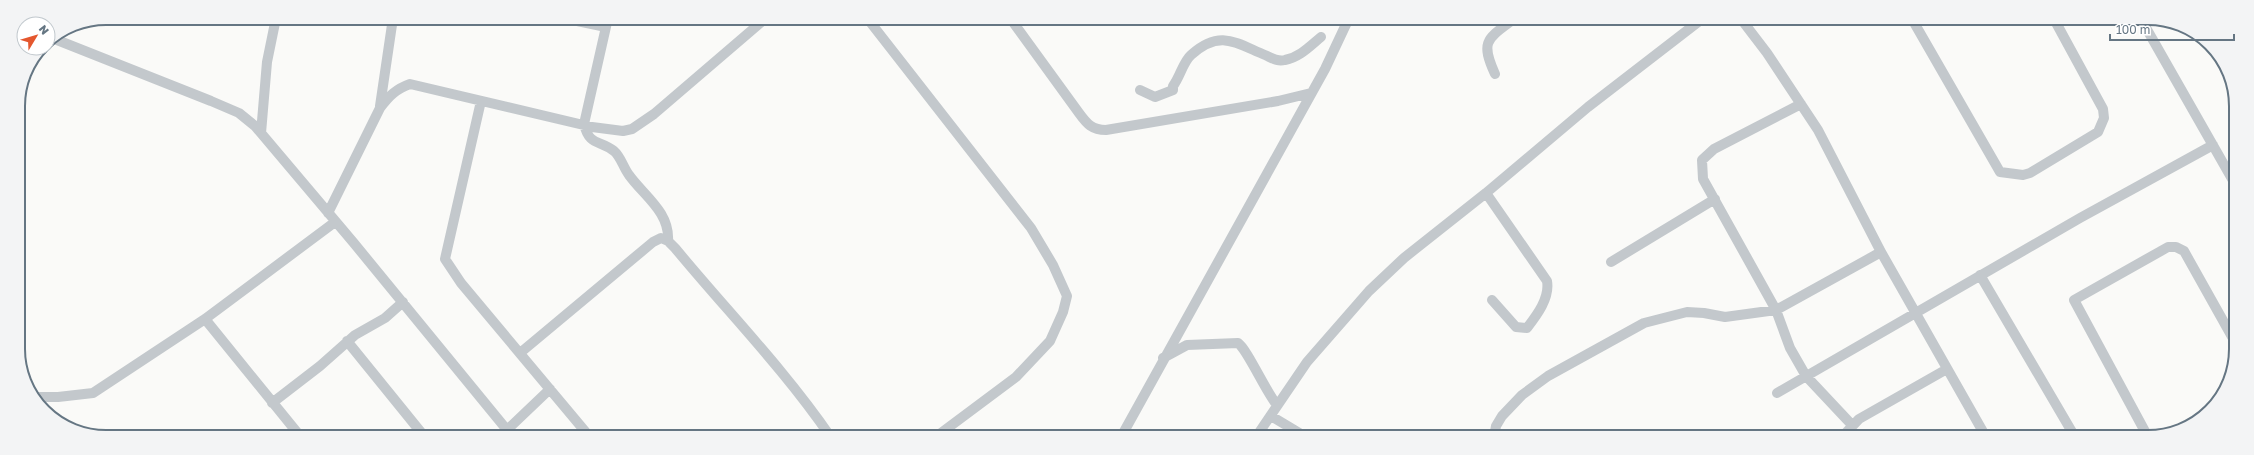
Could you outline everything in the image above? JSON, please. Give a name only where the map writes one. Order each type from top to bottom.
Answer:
[{"type":"street","points":[[261,133],[267,62],[275,25]]},
{"type":"street","points":[[380,108],[392,25]]},
{"type":"street","points":[[607,25],[584,124],[589,138],[617,155],[628,173],[656,207],[666,222],[669,231],[668,241]]},
{"type":"street","points":[[328,213],[380,108],[388,96],[398,88],[410,84],[609,130],[623,131],[632,129],[654,114],[758,25]]},
{"type":"street","points":[[872,25],[1031,228],[1054,265],[1067,296],[1063,312],[1050,341],[1016,377],[945,430]]},
{"type":"street","points":[[1015,25],[1088,126],[1096,130],[1106,130],[1278,101],[1311,93]]},
{"type":"street","points":[[1017,25],[1018,30]]},
{"type":"street","points":[[1124,430],[1163,358],[1325,70],[1346,25]]},
{"type":"street","points":[[1496,74],[1487,55],[1486,47],[1490,39],[1506,25]]},
{"type":"street","points":[[1261,430],[1307,362],[1369,291],[1404,258],[1486,194],[1588,107],[1694,25]]},
{"type":"street","points":[[1746,25],[1818,130],[1881,252],[1982,430]]},
{"type":"street","points":[[1915,25],[2000,172],[2023,175],[2030,173],[2098,132],[2104,118],[2103,109],[2057,25]]},
{"type":"street","points":[[2144,25],[2229,173]]},
{"type":"street","points":[[1140,90],[1155,97],[1174,90],[1173,86],[1191,55],[1206,44],[1222,40],[1235,41],[1258,53],[1281,61],[1301,54],[1321,37]]},
{"type":"street","points":[[59,41],[240,114],[261,133],[403,302],[506,430]]},
{"type":"street","points":[[481,101],[444,258],[461,284],[584,430]]},
{"type":"street","points":[[1801,104],[1714,149],[1702,160],[1703,179],[1776,310],[1790,348],[1806,376],[1852,425]]},
{"type":"street","points":[[1777,393],[1914,312],[2213,145]]},
{"type":"street","points":[[1486,194],[1547,281],[1548,290],[1535,318],[1527,328],[1516,327],[1492,300]]},
{"type":"street","points":[[1611,262],[1714,199]]},
{"type":"street","points":[[41,397],[58,397],[93,393],[205,319],[335,222]]},
{"type":"street","points":[[520,353],[653,242],[661,238],[668,241],[724,304],[807,403],[826,430]]},
{"type":"street","points":[[2144,430],[2074,300],[2168,247],[2176,247],[2184,251],[2229,331]]},
{"type":"street","points":[[1495,430],[1502,416],[1522,395],[1548,376],[1644,323],[1687,312],[1704,313],[1725,317],[1776,310],[1881,252]]},
{"type":"street","points":[[1980,275],[2071,430]]},
{"type":"street","points":[[272,403],[320,366],[347,341],[385,318],[403,302]]},
{"type":"street","points":[[205,319],[295,430]]},
{"type":"street","points":[[347,341],[419,430]]},
{"type":"street","points":[[1163,358],[1187,345],[1238,343],[1243,347],[1262,383],[1278,405]]},
{"type":"street","points":[[1848,430],[1859,419],[1947,369]]},
{"type":"street","points":[[513,430],[550,389]]},
{"type":"street","points":[[1271,416],[1294,430]]}]
